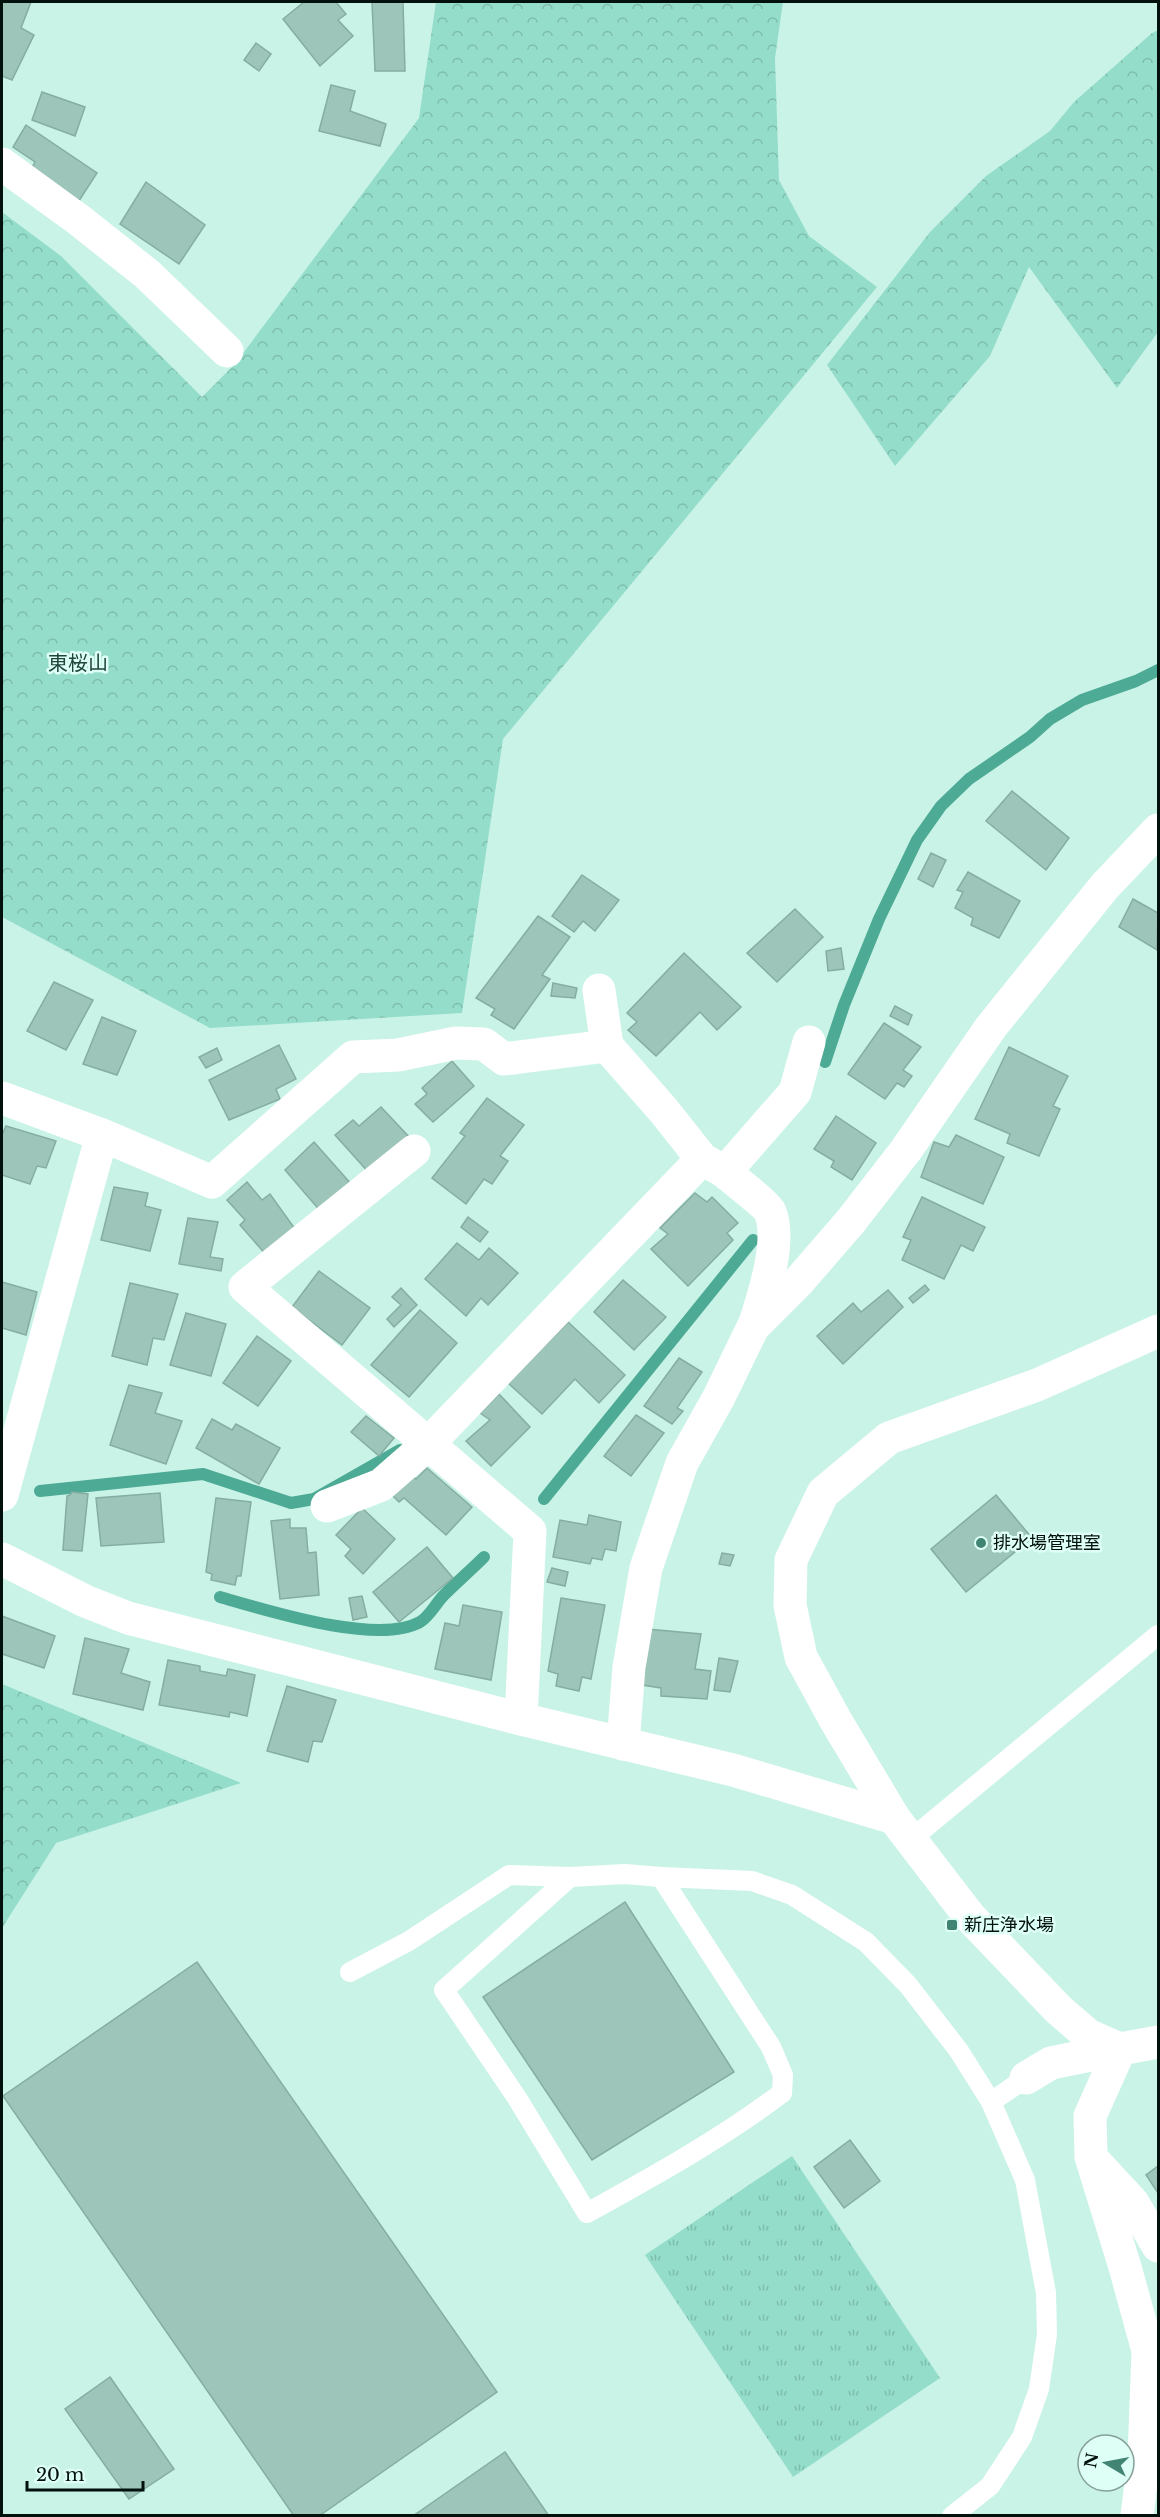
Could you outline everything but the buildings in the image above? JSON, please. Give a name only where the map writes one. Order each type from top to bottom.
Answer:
[{"type":"street","points":[[2,164],[79,220],[147,274],[227,351]]},
{"type":"street","points":[[753,1327],[799,1281],[851,1221],[906,1150],[998,1018],[1105,886],[1158,830]]},
{"type":"street","points":[[599,990],[607,1046],[713,1165],[770,1210],[775,1230],[767,1287],[753,1327],[682,1463],[646,1568],[629,1667],[622,1744]]},
{"type":"street","points":[[327,1506],[381,1485],[428,1444],[713,1165],[795,1092],[809,1042]]},
{"type":"street","points":[[2,1098],[102,1135],[212,1182],[353,1057],[398,1055],[456,1044],[484,1044],[504,1059],[607,1046]]},
{"type":"street","points":[[2,1495],[102,1135]]},
{"type":"street","points":[[414,1151],[245,1287],[530,1531],[521,1719]]},
{"type":"street","points":[[1120,2049],[1088,2035],[1059,2010],[970,1917],[902,1829],[801,1657],[790,1605],[791,1560],[823,1493],[889,1438],[1037,1385],[1158,1331]]},
{"type":"street","points":[[2,1559],[85,1601],[128,1618],[521,1719],[733,1770],[902,1829]]},
{"type":"street","points":[[1026,2078],[1051,2063],[1158,2042]]},
{"type":"street","points":[[1120,2049],[1090,2116],[1091,2157],[1148,2351],[1144,2458],[1137,2516]]},
{"type":"street","points":[[1091,2157],[1133,2203],[1158,2247]]},
{"type":"lane","points":[[902,1829],[1158,1635]]},
{"type":"lane","points":[[350,1972],[409,1941],[509,1875],[570,1877],[625,1874],[752,1881],[792,1895],[866,1942],[908,1985],[959,2051],[991,2102],[1025,2180],[1046,2293],[1047,2334],[1039,2389],[1022,2437],[990,2486],[952,2516]]},
{"type":"lane","points":[[570,1877],[444,1990],[517,2098],[587,2213],[662,2171],[756,2113],[782,2093],[783,2075],[771,2047],[661,1877]]},
{"type":"lane","points":[[991,2102],[1026,2078]]},
{"type":"lane","points":[[1133,2298],[1158,2322]]},
{"type":"green space","points":[[436,2],[783,2],[775,58],[779,180],[809,236],[877,287],[503,739],[462,1013],[210,1028],[2,917],[2,212],[61,256],[202,397],[235,364],[419,118]]},
{"type":"green space","points":[[1158,30],[1158,332],[1117,388],[1029,267],[990,356],[895,466],[827,365],[930,232],[986,176],[1050,131],[1074,102]]},
{"type":"green space","points":[[2,1684],[241,1783],[56,1843],[2,1928]]},
{"type":"green space","points":[[792,2156],[940,2378],[793,2477],[645,2255]]},
{"type":"waterway","points":[[825,1062],[844,1005],[879,919],[917,840],[941,806],[969,779],[1030,737],[1050,719],[1082,700],[1136,681],[1158,670]]},
{"type":"waterway","points":[[544,1499],[753,1240]]},
{"type":"waterway","points":[[40,1491],[203,1474],[291,1503],[314,1499],[400,1450]]},
{"type":"waterway","points":[[220,1597],[292,1617],[350,1628],[378,1630],[401,1628],[424,1619],[444,1595],[484,1557]]},
{"type":"place","name":"排水場管理室","points":[[981,1543]]},
{"type":"place","name":"新庄浄水場","points":[[952,1925]]},
{"type":"district","name":"東桜山","points":[[78,663]]}]
